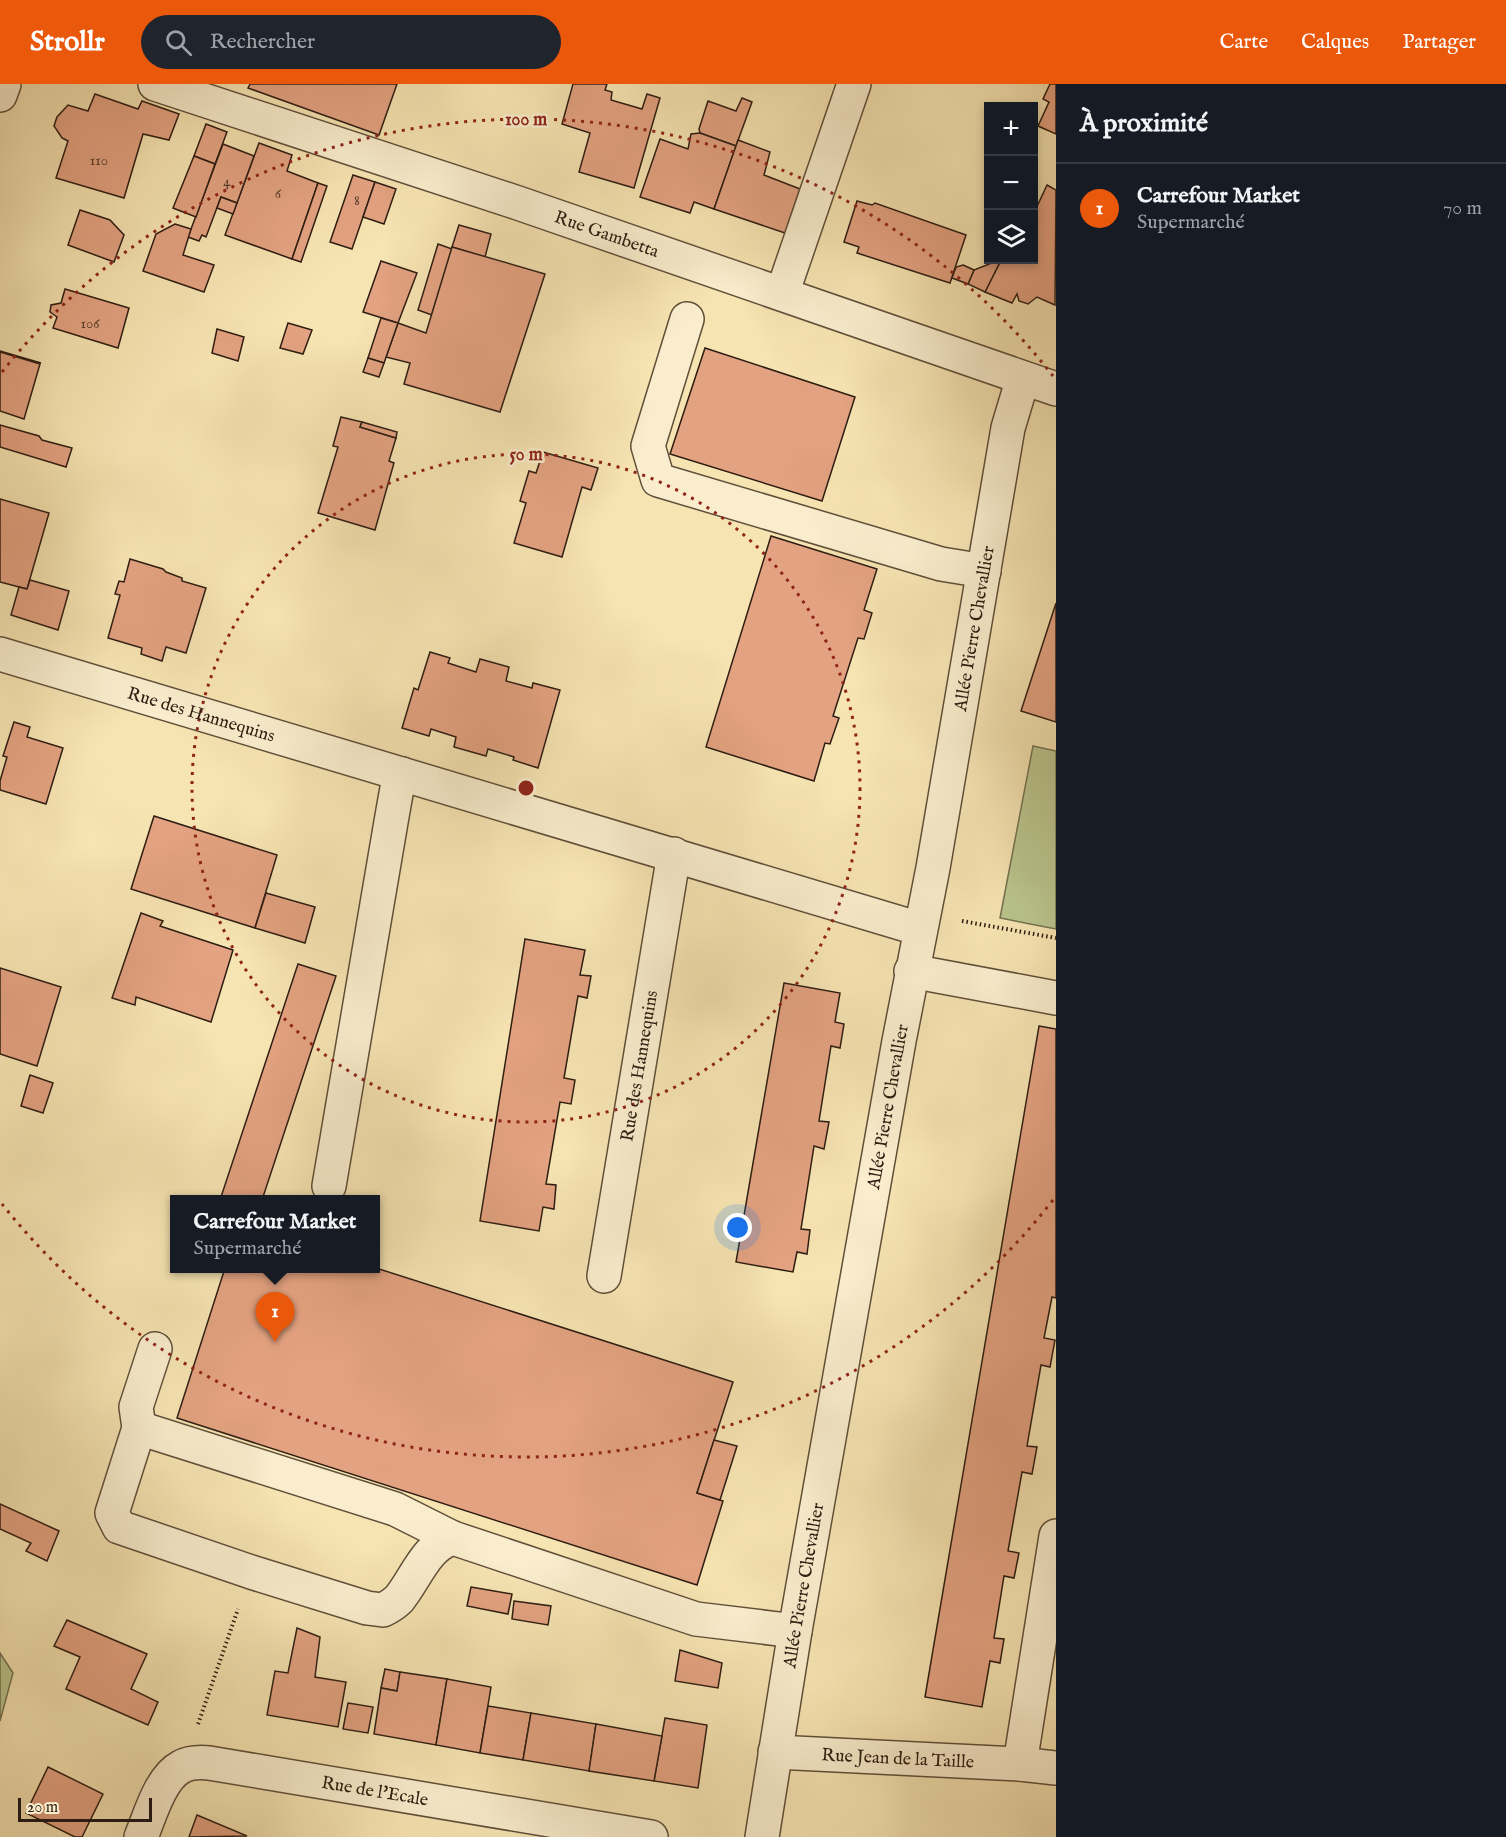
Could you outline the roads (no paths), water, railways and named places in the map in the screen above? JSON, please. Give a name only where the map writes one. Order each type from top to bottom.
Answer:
[{"type":"street","points":[[0,95],[4,84]]},
{"type":"street","name":"Rue Gambetta","points":[[155,84],[519,203],[782,294],[1046,381]]},
{"type":"street","points":[[782,294],[854,84]]},
{"type":"street","points":[[687,319],[648,446],[658,480],[941,564],[984,571]]},
{"type":"street","name":"Allée Pierre Chevallier","points":[[762,1837],[795,1631],[1008,428],[1046,381]]},
{"type":"street","name":"Rue des Hannequins","points":[[0,654],[674,854],[857,911],[922,922]]},
{"type":"street","points":[[329,1186],[395,800],[402,774]]},
{"type":"street","name":"Rue des Hannequins","points":[[604,1276],[674,854]]},
{"type":"street","points":[[912,971],[1056,998]]},
{"type":"street","points":[[155,1349],[136,1407],[139,1428],[112,1513],[119,1527],[250,1572],[367,1608],[383,1610],[397,1601],[435,1547],[453,1538]]},
{"type":"street","points":[[139,1428],[395,1509],[453,1538],[696,1618],[795,1631]]},
{"type":"street","points":[[1020,1764],[1056,1536]]},
{"type":"street","name":"Rue Jean de la Taille","points":[[775,1752],[1020,1764],[1056,1768]]},
{"type":"street","name":"Rue de l'Ecale","points":[[141,1837],[165,1781],[179,1767],[196,1762],[651,1837]]},
{"type":"place","name":"Carrefour Market","points":[[275,1342]]}]
